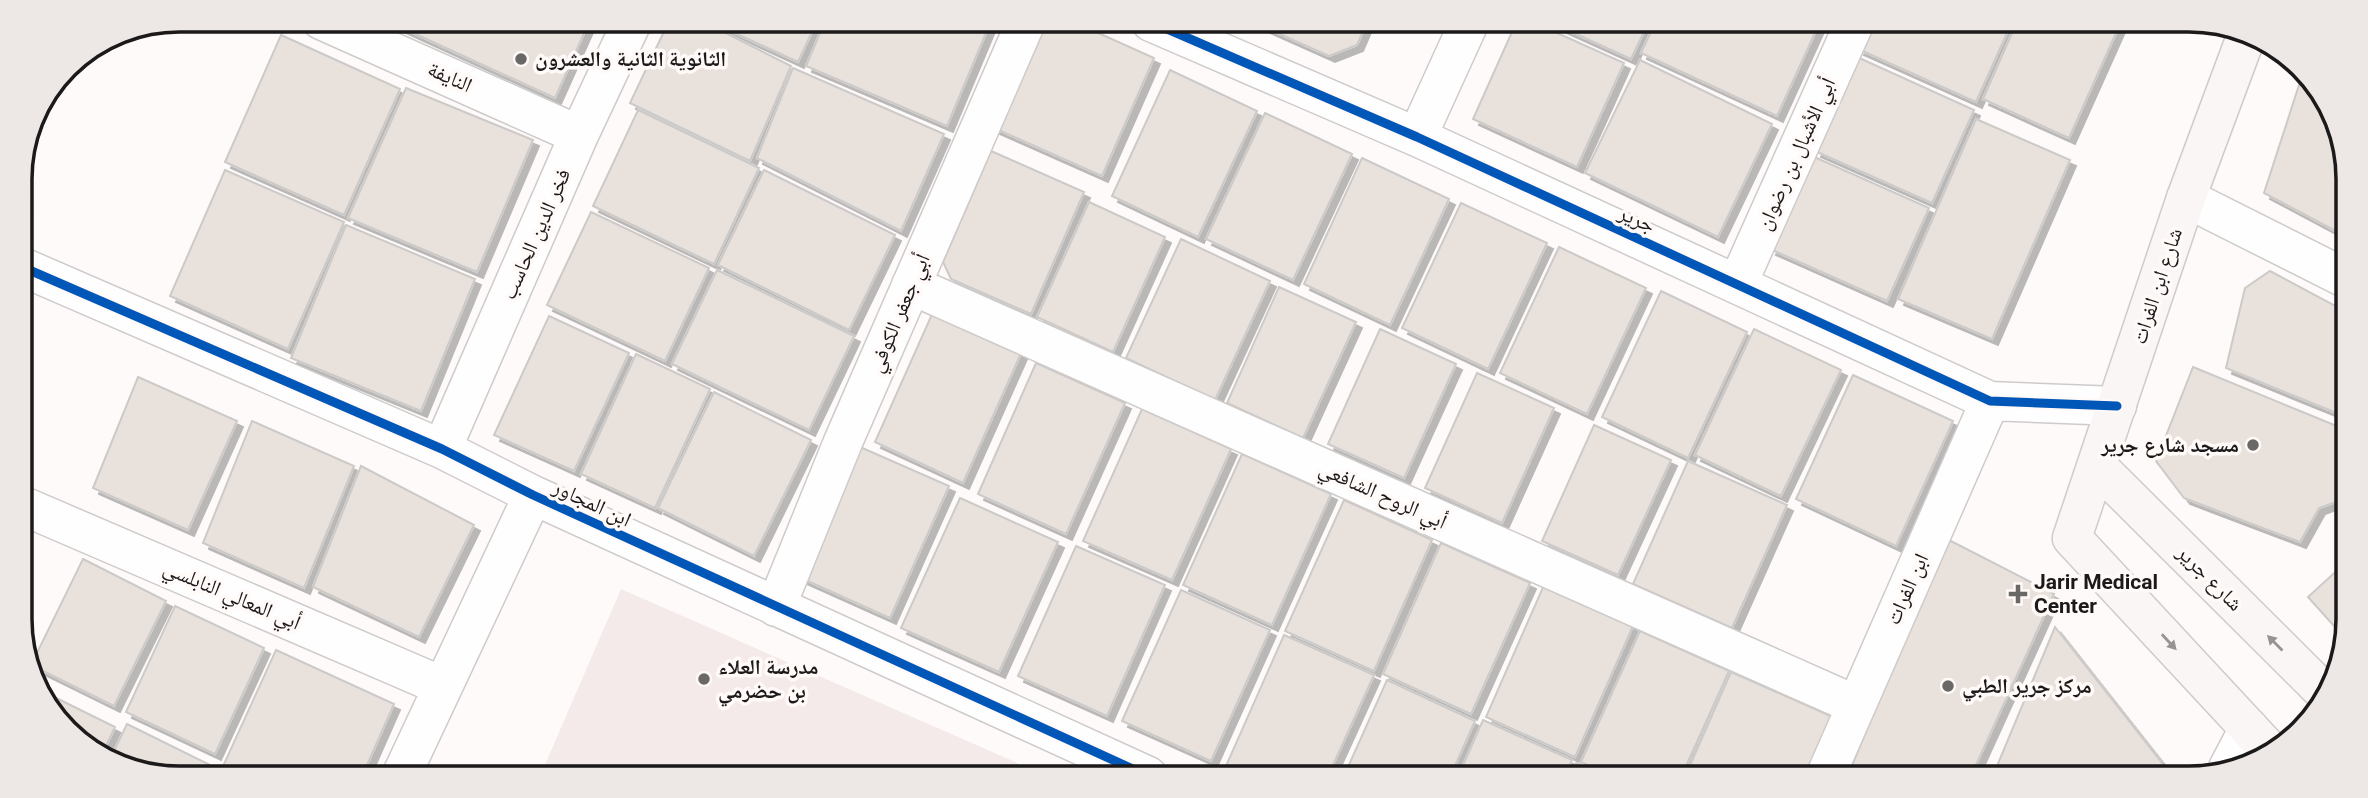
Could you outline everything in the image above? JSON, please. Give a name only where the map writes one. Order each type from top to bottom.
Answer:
[{"type":"main road","name":"شارع ابن الفرات","points":[[2243,42],[2186,198],[2072,538],[2260,740]]},
{"type":"main road","name":"شارع جرير","points":[[2097,466],[2320,688]]},
{"type":"street","name":"النايفة","points":[[348,32],[579,135]]},
{"type":"street","name":"فخر الدين الحاسب","points":[[442,449],[579,135],[627,32]]},
{"type":"street","name":"أبي جعفر الكوفي","points":[[776,607],[843,442],[1022,32]]},
{"type":"street","name":"جرير","points":[[1174,32],[1417,137],[1990,401],[2117,406]]},
{"type":"street","points":[[1417,137],[1465,32]]},
{"type":"street","name":"أبي الأشبال بن رضوان","points":[[1738,283],[1850,32]]},
{"type":"street","points":[[2186,198],[2336,273]]},
{"type":"street","name":"ابن المجاور","points":[[32,271],[442,449],[533,495],[1126,766]]},
{"type":"street","name":"أبي الروح الشافعي","points":[[911,285],[1856,705]]},
{"type":"street","name":"ابن الفرات","points":[[1830,766],[1990,401]]},
{"type":"street","points":[[406,766],[533,495]]},
{"type":"street","name":"أبي المعالي النابلسي","points":[[32,510],[442,686]]},
{"type":"street","points":[[2241,757],[2260,740]]},
{"type":"shaded area","name":"مدرسة العلاء بن حضرمي","points":[[621,589],[1024,766],[544,766]]},
{"type":"building","name":"الثانوية الثانية والعشرون","points":[[411,32],[585,32],[555,98]]},
{"type":"building","points":[[664,32],[724,32],[791,66],[750,161],[630,103]]},
{"type":"building","points":[[733,32],[812,32],[798,62]]},
{"type":"building","points":[[820,32],[986,32],[947,126],[806,66]]},
{"type":"building","points":[[1037,32],[1096,32],[1154,58],[1102,176],[994,128]]},
{"type":"building","points":[[1275,32],[1363,32],[1357,45],[1329,56]]},
{"type":"building","points":[[1512,32],[1555,32],[1624,63],[1577,167],[1473,119]]},
{"type":"building","points":[[1572,32],[1644,32],[1631,59]]},
{"type":"building","points":[[1651,32],[1815,32],[1777,116],[1641,53]]},
{"type":"building","points":[[1866,32],[2007,32],[1976,102],[1858,49]]},
{"type":"building","points":[[2012,32],[2116,32],[2069,138],[1983,99]]},
{"type":"building","points":[[281,35],[400,89],[344,215],[225,162]]},
{"type":"building","points":[[1857,57],[1974,110],[1932,203],[1815,151]]},
{"type":"building","points":[[1640,60],[1772,124],[1718,237],[1585,173]]},
{"type":"building","points":[[793,68],[944,134],[901,231],[757,158]]},
{"type":"building","points":[[1170,70],[1257,111],[1198,237],[1112,196]]},
{"type":"building","points":[[2299,85],[2312,97],[2321,113],[2334,150],[2336,231],[2264,193]]},
{"type":"building","points":[[406,88],[533,140],[477,272],[348,218]]},
{"type":"building","points":[[638,110],[759,168],[714,264],[593,206]]},
{"type":"building","points":[[1265,113],[1352,154],[1293,280],[1206,239]]},
{"type":"building","points":[[1976,119],[2070,160],[1992,339],[1898,299]]},
{"type":"building","points":[[991,151],[1084,192],[1031,314],[951,279],[943,262]]},
{"type":"building","points":[[1812,156],[1929,208],[1887,301],[1770,249]]},
{"type":"building","points":[[1362,158],[1449,199],[1390,325],[1304,284]]},
{"type":"building","points":[[225,170],[344,222],[288,349],[170,296]]},
{"type":"building","points":[[764,170],[895,235],[849,330],[718,265]]},
{"type":"building","points":[[1089,202],[1165,237],[1113,352],[1037,317]]},
{"type":"building","points":[[1461,203],[1547,243],[1488,369],[1402,328]]},
{"type":"building","points":[[591,212],[709,268],[665,361],[547,305]]},
{"type":"building","points":[[346,225],[475,279],[421,411],[291,358]]},
{"type":"building","points":[[1181,239],[1270,281],[1215,400],[1126,358]]},
{"type":"building","points":[[1559,247],[1646,288],[1587,414],[1500,373]]},
{"type":"building","points":[[717,270],[854,336],[809,430],[672,364]]},
{"type":"building","points":[[2270,271],[2336,306],[2336,413],[2226,368],[2245,288]]},
{"type":"building","points":[[1279,287],[1356,322],[1303,438],[1227,403]]},
{"type":"building","points":[[1661,291],[1747,332],[1688,458],[1602,417]]},
{"type":"building","points":[[933,312],[1022,351],[963,483],[875,442]]},
{"type":"building","points":[[549,316],[629,353],[574,471],[494,435]]},
{"type":"building","points":[[1380,329],[1456,364],[1404,478],[1328,444]]},
{"type":"building","points":[[1754,329],[1841,370],[1781,496],[1695,455]]},
{"type":"building","points":[[636,354],[710,389],[655,508],[581,474]]},
{"type":"building","points":[[1036,363],[1125,403],[1066,534],[978,494]]},
{"type":"building","name":"مسجد شارع جرير","points":[[2193,367],[2336,426],[2336,502],[2319,508],[2300,542],[2184,498],[2156,461]]},
{"type":"building","points":[[1477,373],[1554,408],[1502,523],[1425,488]]},
{"type":"building","points":[[1853,375],[1953,421],[1896,546],[1796,499]]},
{"type":"building","points":[[138,377],[237,421],[188,530],[93,488]]},
{"type":"building","points":[[714,392],[811,440],[754,556],[658,508]]},
{"type":"building","points":[[1142,409],[1231,449],[1172,580],[1083,541]]},
{"type":"building","points":[[252,421],[354,466],[304,588],[203,543]]},
{"type":"building","points":[[1594,425],[1671,460],[1618,575],[1542,541]]},
{"type":"building","points":[[860,447],[949,486],[890,618],[801,578]]},
{"type":"building","points":[[1242,454],[1331,494],[1272,625],[1183,585]]},
{"type":"building","points":[[1688,461],[1787,505],[1732,628],[1633,584]]},
{"type":"building","points":[[361,466],[474,525],[419,637],[313,587]]},
{"type":"building","points":[[960,498],[1058,542],[999,672],[901,628]]},
{"type":"building","points":[[1344,500],[1432,540],[1374,671],[1285,631]]},
{"type":"building","name":"مركز جرير الطبي","points":[[1945,538],[2054,594],[1975,766],[1852,766]]},
{"type":"building","points":[[1441,543],[1530,583],[1471,714],[1383,674]]},
{"type":"building","points":[[1076,546],[1165,585],[1107,716],[1018,676]]},
{"type":"building","points":[[83,559],[166,601],[114,706],[40,670],[36,655]]},
{"type":"building","points":[[2336,571],[2336,628],[2308,597]]},
{"type":"building","points":[[1544,585],[1633,626],[1575,757],[1486,717]]},
{"type":"building","points":[[1181,590],[1270,630],[1211,761],[1122,721]]},
{"type":"building","points":[[175,606],[264,648],[215,754],[126,712]]},
{"type":"building","points":[[2055,627],[2162,763],[2161,766],[1997,766]]},
{"type":"building","points":[[1640,631],[1729,671],[1686,766],[1590,766],[1581,762]]},
{"type":"building","points":[[1284,635],[1374,675],[1333,766],[1226,766]]},
{"type":"building","points":[[276,650],[394,704],[367,766],[223,766]]},
{"type":"building","points":[[1731,672],[1833,717],[1812,766],[1690,766]]},
{"type":"building","points":[[1387,680],[1475,721],[1455,766],[1348,766]]},
{"type":"building","points":[[54,697],[115,727],[105,747],[75,723]]},
{"type":"building","points":[[1483,720],[1572,760],[1569,766],[1463,766]]},
{"type":"building","points":[[127,724],[210,765],[159,765],[114,751]]},
{"type":"cycle path","points":[[1174,32],[1417,137],[1990,401],[2117,406]]},
{"type":"cycle path","points":[[32,271],[442,449],[533,495],[1126,766]]},
{"type":"place","name":"الثانوية الثانية والعشرون","points":[[521,59]]},
{"type":"place","name":"مسجد شارع جرير","points":[[2253,445]]},
{"type":"place","name":"Jarir Medical Center","points":[[2018,594]]},
{"type":"place","name":"مدرسة العلاء بن حضرمي","points":[[704,679]]},
{"type":"place","name":"مركز جرير الطبي","points":[[1948,686]]}]
